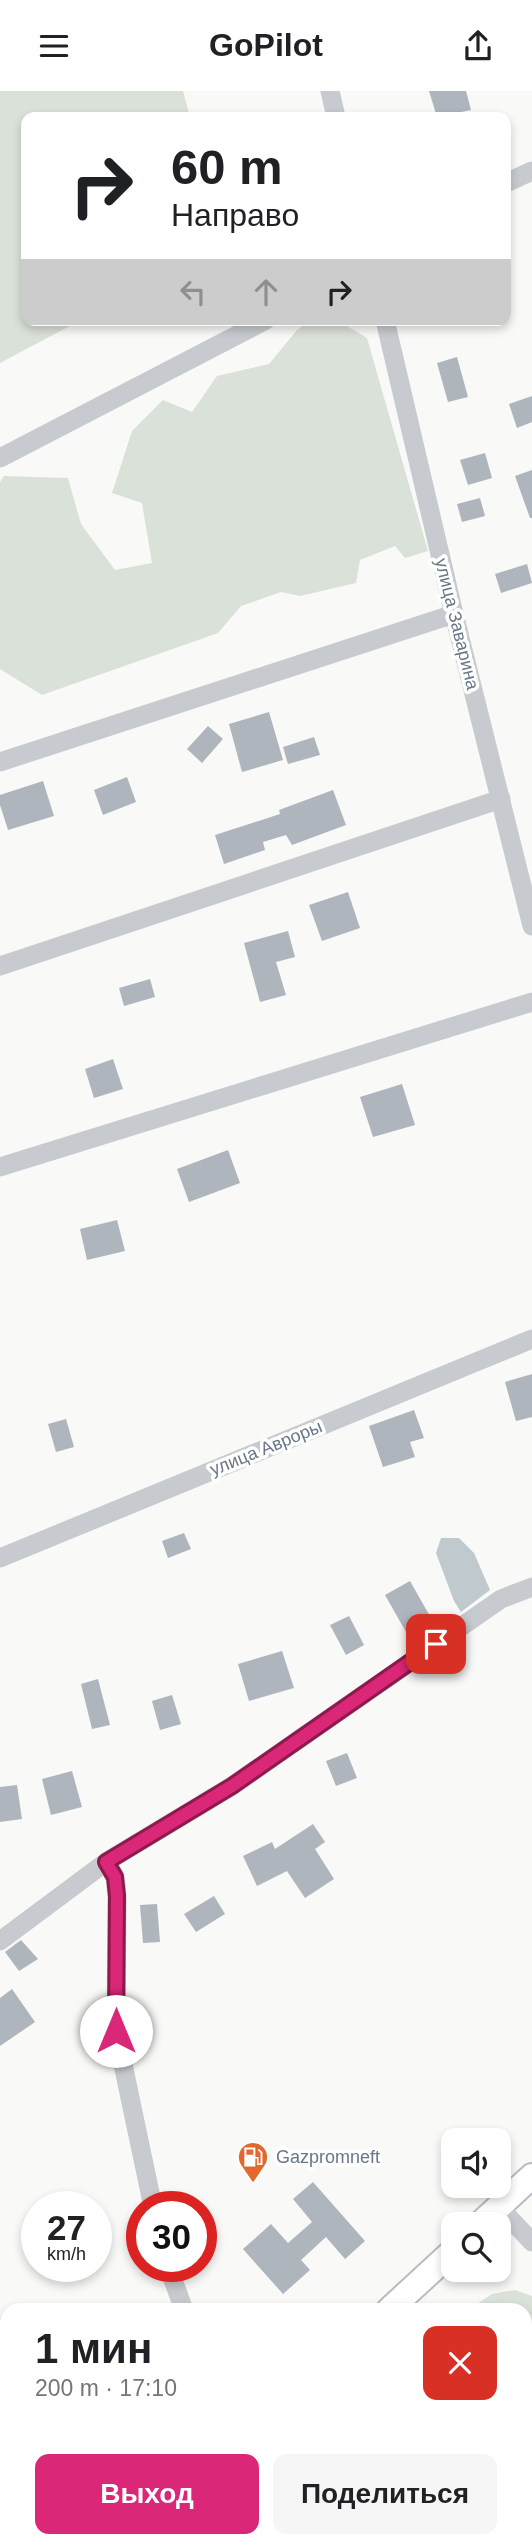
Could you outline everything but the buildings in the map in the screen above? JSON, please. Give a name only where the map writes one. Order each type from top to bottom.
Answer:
[{"type":"main road","points":[[492,2212],[532,2176]]},
{"type":"main road","points":[[397,2303],[441,2262]]},
{"type":"street","points":[[330,91],[336,112]]},
{"type":"street","points":[[511,181],[532,171]]},
{"type":"street","points":[[0,458],[254,326]]},
{"type":"street","name":"улица Заварина","points":[[386,326],[454,614],[532,926]]},
{"type":"street","points":[[0,762],[454,614]]},
{"type":"street","points":[[0,966],[501,799]]},
{"type":"street","points":[[0,1167],[532,1002]]},
{"type":"street","name":"улица Авроры","points":[[0,1558],[532,1339]]},
{"type":"street","points":[[0,1941],[106,1862],[232,1786],[501,1599],[532,1587]]},
{"type":"street","points":[[106,1862],[115,1877],[117,1896],[116,2031],[150,2191]]},
{"type":"street","points":[[498,2206],[532,2242]]},
{"type":"street","points":[[174,2282],[181,2303]]},
{"type":"shaded area","points":[[0,91],[183,91],[189,112],[21,112],[21,326],[70,326],[0,363]]},
{"type":"shaded area","points":[[302,326],[347,326],[367,338],[428,551],[405,558],[395,546],[360,560],[356,583],[300,596],[281,592],[241,606],[218,633],[42,695],[0,669],[0,482],[4,476],[68,478],[81,524],[115,570],[152,563],[142,503],[112,493],[132,431],[163,400],[192,412],[217,376],[269,364]]},
{"type":"shaded area","points":[[441,1538],[459,1538],[474,1553],[490,1590],[461,1612],[454,1601],[436,1553]]},
{"type":"shaded area","points":[[515,2290],[532,2296],[532,2303],[478,2303],[492,2294]]},
{"type":"place","name":"Gazpromneft","points":[[253,2184]]},
{"type":"route","points":[[116,2031],[117,1896],[115,1877],[106,1862],[232,1786],[436,1644]]}]
